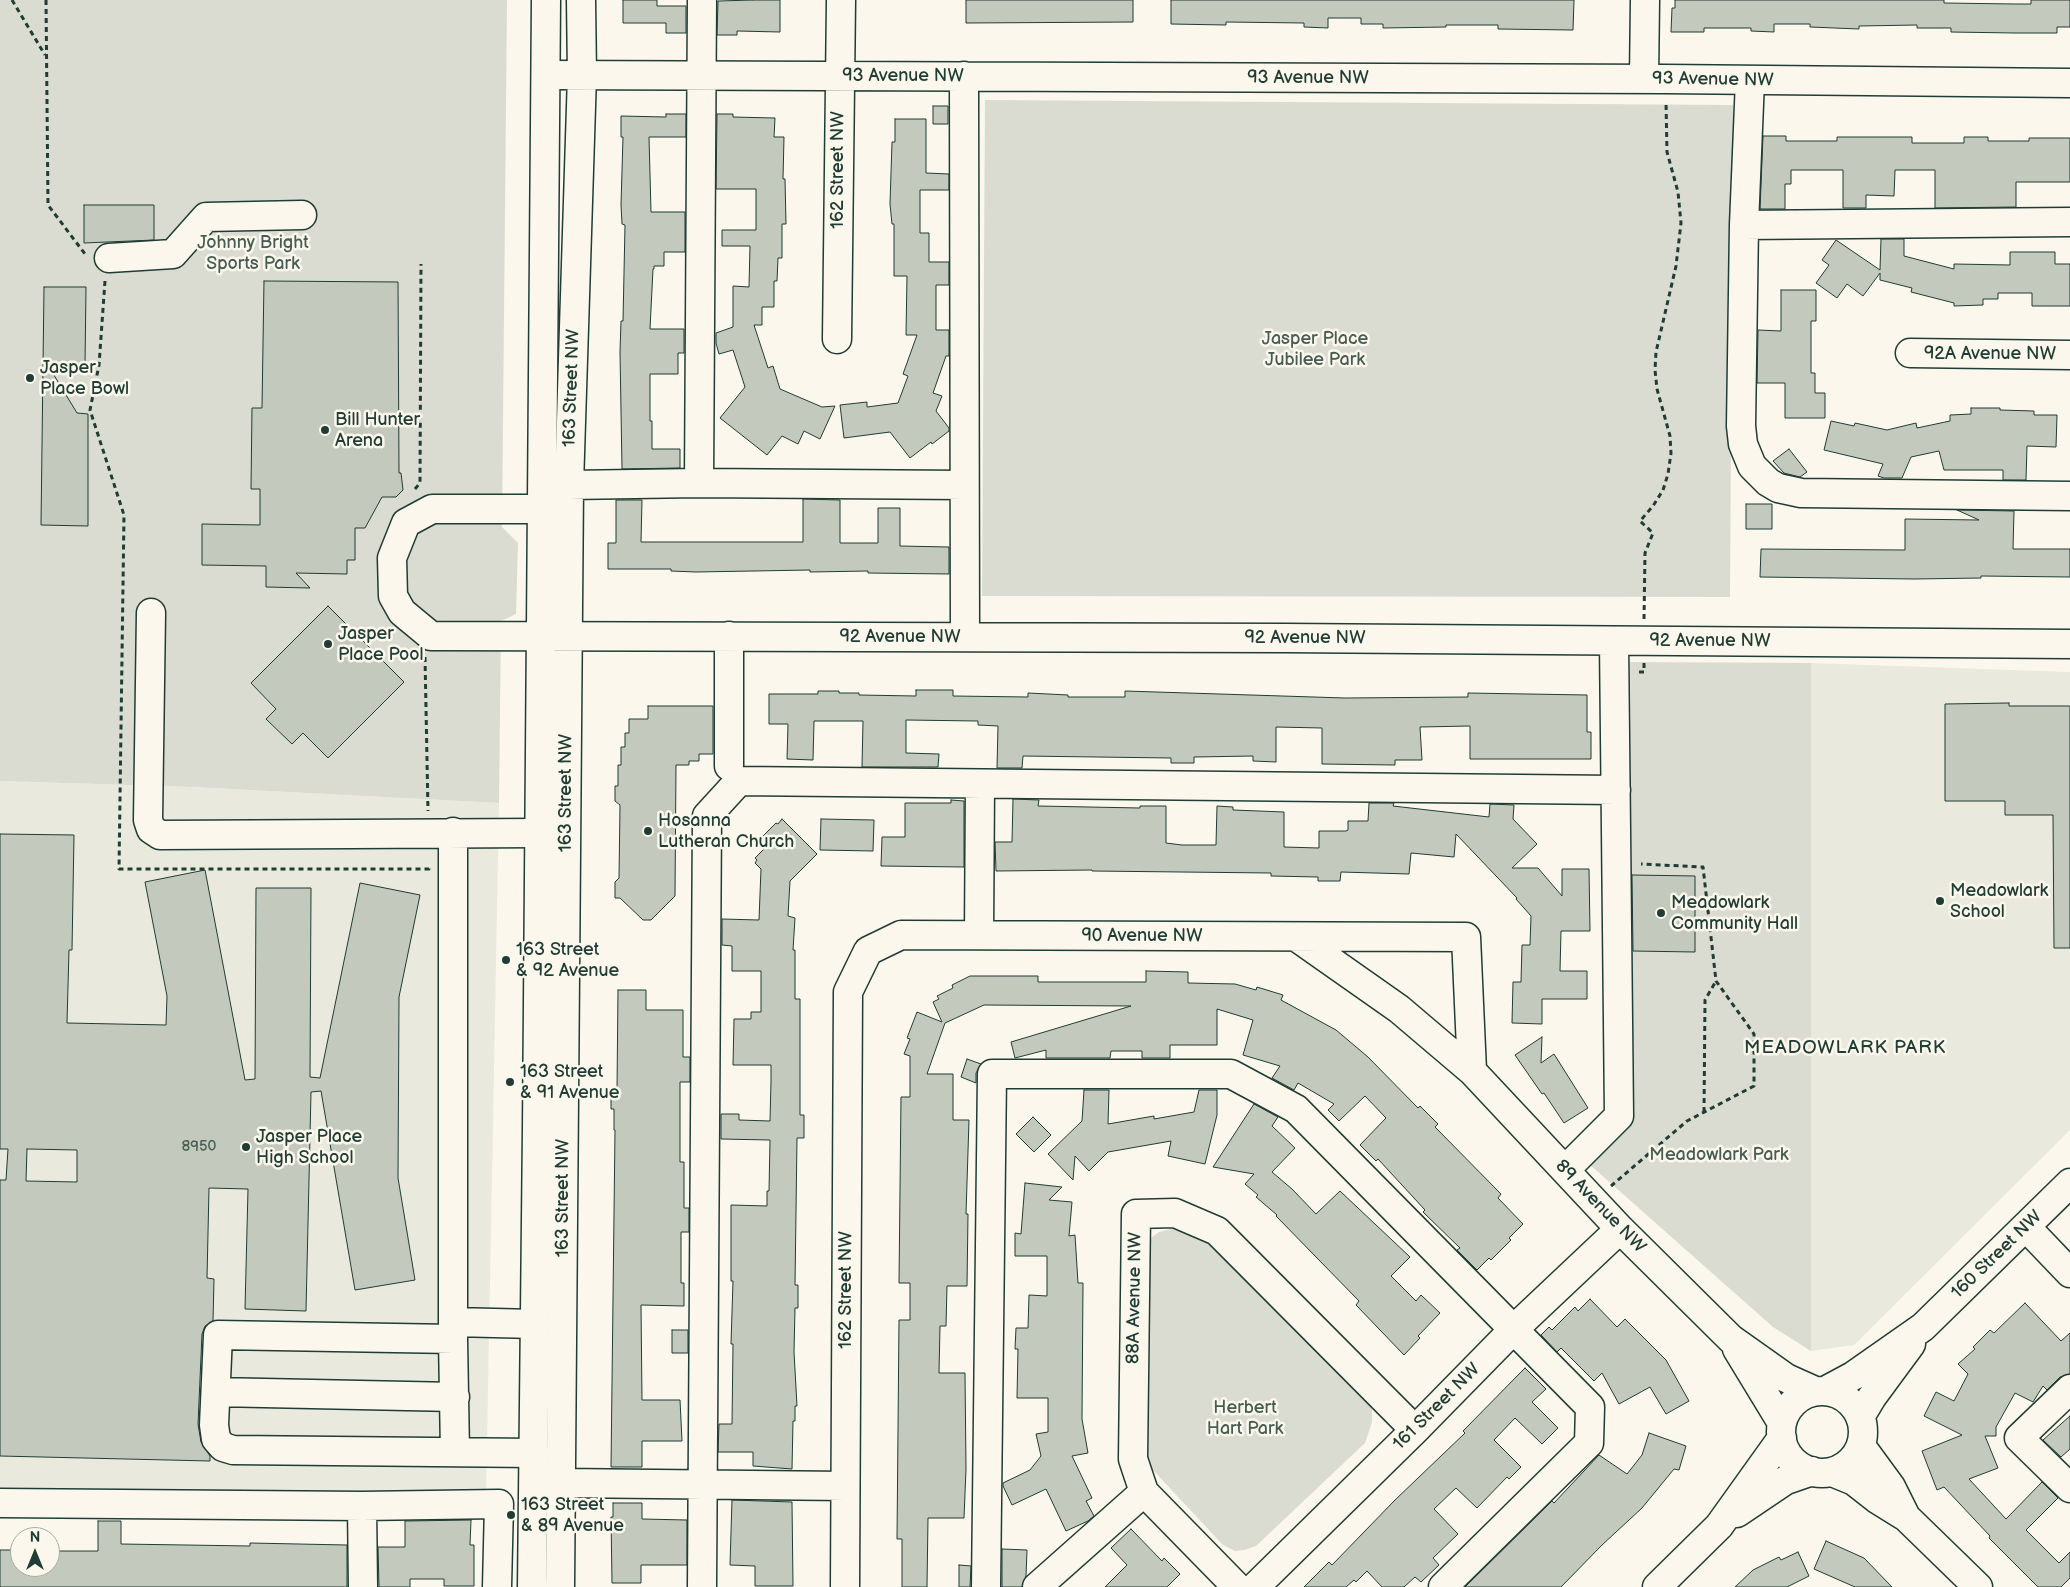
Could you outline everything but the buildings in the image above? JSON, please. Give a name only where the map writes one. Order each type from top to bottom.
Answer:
[{"type":"street","name":"163 Street NW","points":[[532,1587],[546,0]]},
{"type":"street","name":"163 Street NW","points":[[560,1587],[569,485],[582,75],[581,0]]},
{"type":"street","points":[[700,484],[702,0]]},
{"type":"street","name":"162 Street NW","points":[[837,339],[841,0]]},
{"type":"street","points":[[1645,0],[1655,79]]},
{"type":"street","name":"93 Avenue NW","points":[[546,75],[1655,79],[2070,84]]},
{"type":"street","points":[[964,76],[965,637]]},
{"type":"street","points":[[1750,80],[1744,225],[1741,426],[1743,444],[1752,466],[1768,482],[1778,488],[1800,493],[2070,496]]},
{"type":"street","points":[[101,265],[173,254],[206,217],[302,215]]},
{"type":"street","points":[[1744,225],[2070,222]]},
{"type":"street","name":"92A Avenue NW","points":[[1910,354],[2070,355]]},
{"type":"street","points":[[569,485],[964,484]]},
{"type":"street","name":"92 Avenue NW","points":[[542,509],[432,509],[406,523],[392,558],[393,596],[402,612],[431,636],[965,637],[2070,644]]},
{"type":"street","points":[[151,613],[148,820],[151,829],[160,835],[441,832],[540,833]]},
{"type":"street","points":[[729,636],[729,766]]},
{"type":"street","points":[[1565,1170],[1619,1116],[1614,641]]},
{"type":"street","points":[[702,1587],[707,816],[739,782],[1616,790]]},
{"type":"street","points":[[979,935],[980,784]]},
{"type":"street","points":[[441,832],[455,1452]]},
{"type":"street","name":"90 Avenue NW","points":[[848,992],[868,951],[902,935],[1298,938],[1466,937],[1472,1071]]},
{"type":"street","name":"89 Avenue NW","points":[[1298,938],[1399,1009],[1472,1071],[1595,1200],[1620,1229],[1731,1339],[1786,1378],[1820,1391]]},
{"type":"street","name":"162 Street NW","points":[[845,1587],[848,992]]},
{"type":"street","points":[[986,1587],[992,1074],[1231,1074],[1296,1108],[1590,1407],[1588,1444],[1444,1587]]},
{"type":"street","name":"160 Street NW","points":[[1860,1417],[1872,1397],[1923,1328],[2070,1183]]},
{"type":"street","name":"88A Avenue NW","points":[[1237,1587],[1144,1492],[1133,1458],[1136,1214],[1175,1213],[1217,1231],[1415,1430]]},
{"type":"street","points":[[2026,1227],[2070,1273]]},
{"type":"street","name":"161 Street NW","points":[[1255,1587],[1415,1430],[1514,1329],[1620,1229]]},
{"type":"street","points":[[534,1453],[233,1450],[223,1447],[216,1439],[215,1432],[218,1335],[453,1330],[535,1324]]},
{"type":"street","name":"160 Street NW","points":[[1820,1391],[1853,1376],[1923,1328]]},
{"type":"street","name":"89 Avenue NW","points":[[1731,1339],[1782,1430]]},
{"type":"street","points":[[2070,1389],[2020,1438],[2070,1488]]},
{"type":"street","points":[[1657,1587],[1719,1526],[1786,1480],[1850,1462],[1861,1446],[1863,1429],[1860,1417],[1854,1406],[1845,1398],[1820,1391],[1804,1395],[1794,1402],[1787,1411],[1782,1430],[1719,1526]]},
{"type":"street","points":[[216,1392],[455,1397]]},
{"type":"street","points":[[1782,1430],[1785,1449],[1792,1459],[1801,1466],[1854,1482],[1906,1517],[1978,1587]]},
{"type":"street","points":[[1861,1446],[1891,1487],[1906,1517]]},
{"type":"street","points":[[561,1483],[845,1486]]},
{"type":"street","points":[[1036,1587],[1144,1492]]},
{"type":"street","points":[[0,1503],[362,1506],[500,1504],[497,1587]]},
{"type":"street","points":[[362,1506],[363,1587]]},
{"type":"path","points":[[12,0],[45,55]]},
{"type":"path","points":[[46,0],[45,55],[48,205],[101,265],[99,365],[90,410],[124,515],[120,869],[429,869],[441,832],[425,655]]},
{"type":"path","points":[[1639,681],[1639,671],[1644,672],[1645,553],[1648,541],[1653,533],[1640,521],[1653,506],[1663,490],[1668,474],[1671,453],[1670,436],[1658,398],[1655,370],[1658,338],[1676,266],[1682,224],[1678,192],[1667,152],[1655,79]]},
{"type":"path","points":[[410,496],[420,483],[421,264]]},
{"type":"path","points":[[1595,1200],[1687,1120],[1754,1086],[1754,1034],[1716,981],[1703,867],[1641,865],[1641,855]]},
{"type":"path","points":[[1704,1112],[1705,1000],[1716,981]]},
{"type":"shaded area","name":"Meadowlark School","points":[[1811,663],[2070,672],[2070,1130],[1854,1345],[1811,1351]]},
{"type":"shaded area","name":"Jasper Place High School","points":[[0,781],[192,787],[499,803],[486,1495],[0,1490]]},
{"type":"green space","name":"Johnny Bright Sports Park","points":[[0,0],[507,0],[502,527],[518,543],[516,614],[501,621],[499,803],[192,787],[0,781]]},
{"type":"green space","name":"Jasper Place Jubilee Park","points":[[985,100],[1733,105],[1730,597],[982,596]]},
{"type":"green space","name":"Meadowlark Park","points":[[1630,662],[1811,663],[1811,1351],[1773,1327],[1589,1164],[1633,1121]]},
{"type":"green space","name":"Herbert Hart Park","points":[[1171,1229],[1188,1230],[1206,1241],[1367,1398],[1372,1410],[1372,1422],[1365,1443],[1256,1546],[1245,1550],[1235,1551],[1223,1545],[1152,1469],[1147,1454],[1148,1246],[1151,1238],[1159,1232]]},
{"type":"place","name":"Jasper Place Bowl","points":[[30,378]]},
{"type":"place","name":"Bill Hunter Arena","points":[[325,430]]},
{"type":"place","name":"Jasper Place Pool","points":[[328,644]]},
{"type":"place","name":"Hosanna Lutheran Church","points":[[648,831]]},
{"type":"place","name":"Meadowlark School","points":[[1940,901]]},
{"type":"place","name":"Meadowlark Community Hall","points":[[1661,913]]},
{"type":"place","name":"163 Street & 92 Avenue","points":[[506,960]]},
{"type":"place","name":"163 Street & 91 Avenue","points":[[510,1082]]},
{"type":"place","name":"Jasper Place High School","points":[[246,1147]]},
{"type":"place","name":"163 Street & 89 Avenue","points":[[511,1515]]},
{"type":"district","name":"MEADOWLARK PARK","points":[[1845,1048]]}]
